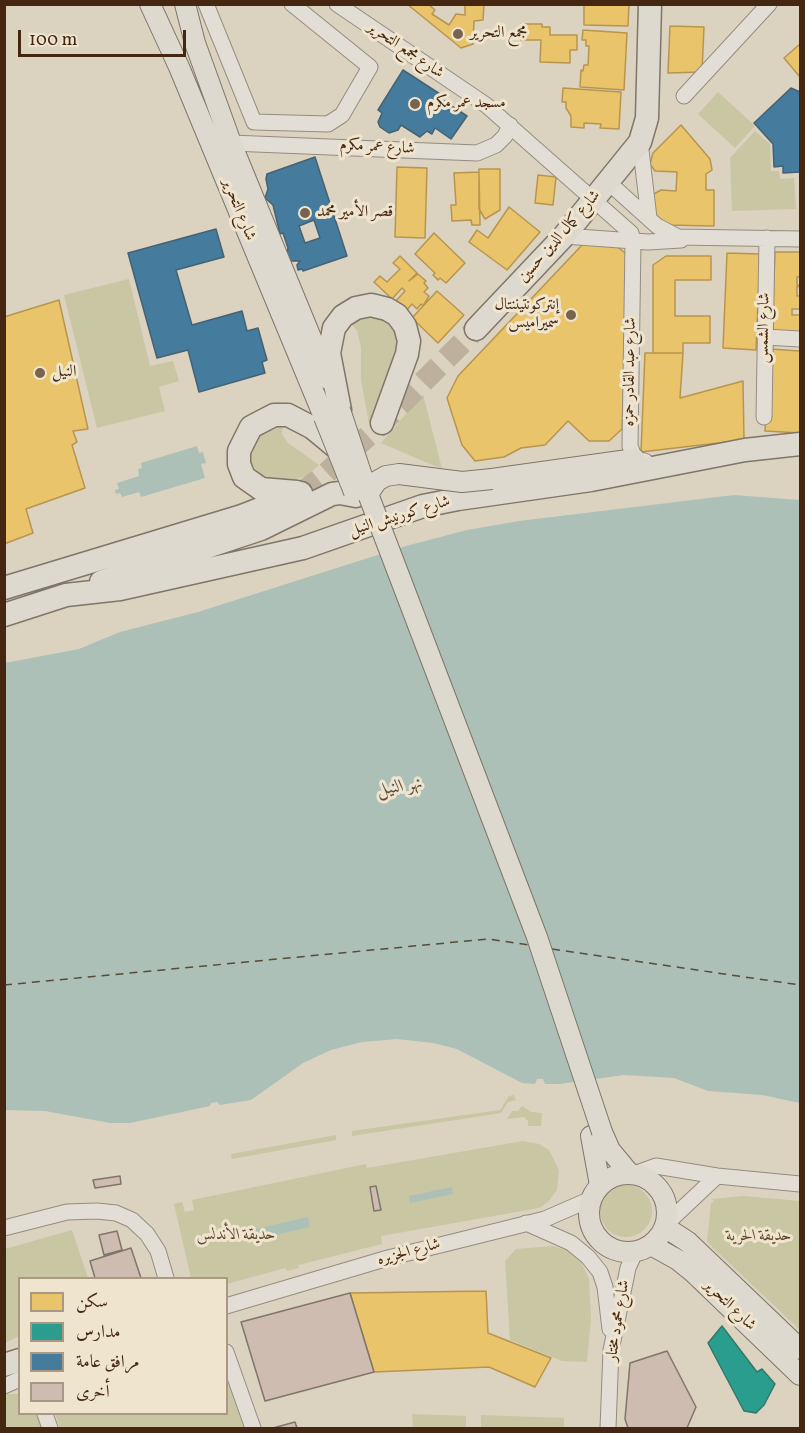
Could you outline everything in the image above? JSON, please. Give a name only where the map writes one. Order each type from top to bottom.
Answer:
[{"type":"highway","points":[[640,142],[647,118],[650,4]]},
{"type":"highway","name":"شارع كمال الدين حسين","points":[[476,329],[564,236],[640,142]]},
{"type":"highway","points":[[332,413],[329,353],[334,328],[343,316],[356,308],[371,305],[387,309],[397,315],[405,326],[409,340],[400,376],[382,423]]},
{"type":"highway","points":[[4,588],[242,516],[301,493],[261,489],[244,477],[239,451],[250,427],[274,415],[288,415],[313,429],[336,447]]},
{"type":"highway","name":"شارع كورنيش النيل","points":[[4,615],[66,595],[120,590],[303,548],[435,504],[591,480],[745,450],[801,444]]},
{"type":"highway","points":[[66,595],[143,567],[261,529],[332,494],[362,495]]},
{"type":"highway","points":[[34,579],[41,603]]},
{"type":"main road","name":"شارع التحرير","points":[[150,4],[332,413]]},
{"type":"main road","name":"شارع التحرير","points":[[185,4],[199,54],[332,413]]},
{"type":"main road","points":[[332,413],[336,447],[362,495]]},
{"type":"main road","points":[[332,413],[362,495],[537,937],[596,1134],[595,1192],[590,1222],[594,1233],[612,1249],[643,1248],[665,1226],[668,1211],[664,1198],[657,1186],[647,1178],[631,1174],[608,1179],[595,1192]]},
{"type":"main road","points":[[362,495],[377,481],[386,476],[399,474],[462,482],[635,459]]},
{"type":"main road","points":[[596,1134],[631,1174]]},
{"type":"main road","name":"شارع التحرير","points":[[665,1226],[688,1242],[801,1349]]},
{"type":"main road","name":"شارع التحرير","points":[[643,1248],[671,1255],[694,1273],[801,1374]]},
{"type":"street","points":[[206,4],[254,122],[328,124],[342,115],[370,67],[292,4]]},
{"type":"street","name":"شارع مجمع التحرير","points":[[337,4],[510,125],[625,226],[633,241]]},
{"type":"street","points":[[345,4],[361,21]]},
{"type":"street","points":[[684,96],[769,4]]},
{"type":"street","name":"شارع عمر مكرم","points":[[231,143],[477,153],[496,145],[506,136],[510,125]]},
{"type":"street","points":[[640,142],[649,218]]},
{"type":"street","points":[[608,182],[665,231],[690,238]]},
{"type":"street","points":[[564,236],[633,241],[690,238],[801,239]]},
{"type":"street","name":"شارع الشمس","points":[[764,417],[767,238]]},
{"type":"street","name":"شارع عبد القادر حمزه","points":[[633,241],[630,446],[635,459]]},
{"type":"street","points":[[765,337],[801,339]]},
{"type":"street","points":[[635,459],[678,462]]},
{"type":"street","points":[[631,1174],[656,1166],[717,1176],[801,1184]]},
{"type":"street","points":[[665,1226],[717,1176]]},
{"type":"street","name":"شارع الجزيره","points":[[228,1305],[388,1258],[560,1214],[595,1192]]},
{"type":"street","points":[[4,1228],[67,1212],[116,1213],[132,1220],[147,1234],[158,1251],[165,1277]]},
{"type":"street","points":[[526,1224],[571,1243],[588,1257],[600,1272],[609,1304],[611,1350]]},
{"type":"street","name":"شارع محمود مختار","points":[[608,1428],[611,1350],[628,1268],[643,1248]]},
{"type":"street","points":[[228,1358],[253,1428]]},
{"type":"street","points":[[4,1386],[18,1380]]},
{"type":"green space","points":[[718,92],[755,126],[735,148],[698,114]]},
{"type":"green space","points":[[755,131],[770,144],[771,171],[779,171],[780,179],[794,178],[796,209],[732,211],[730,158]]},
{"type":"green space","points":[[129,279],[150,366],[173,361],[179,381],[159,387],[165,411],[97,428],[64,295]]},
{"type":"green space","points":[[370,314],[387,317],[399,329],[402,348],[389,386],[369,424],[361,380],[361,347],[357,331],[351,323]]},
{"type":"green space","points":[[423,394],[442,469],[381,443]]},
{"type":"green space","points":[[283,423],[282,434],[288,443],[319,465],[307,475],[289,482],[273,483],[257,472],[248,457],[262,426]]},
{"type":"green space","points":[[514,1095],[516,1100],[508,1102],[501,1113],[352,1136],[352,1131],[500,1110],[509,1096]]},
{"type":"green space","points":[[522,1106],[531,1112],[542,1113],[541,1126],[528,1126],[528,1121],[524,1117],[507,1119],[512,1111],[518,1111]]},
{"type":"green space","points":[[336,1135],[336,1140],[232,1159],[231,1154]]},
{"type":"green space","name":"حديقة الأندلس","points":[[523,1141],[539,1144],[549,1150],[559,1170],[557,1190],[549,1201],[539,1208],[381,1236],[382,1244],[298,1265],[299,1268],[287,1271],[285,1268],[228,1284],[228,1277],[191,1277],[174,1204],[182,1202],[185,1212],[194,1210],[192,1200],[366,1164],[367,1168]]},
{"type":"green space","points":[[626,1185],[636,1187],[644,1193],[650,1201],[652,1211],[650,1221],[644,1229],[636,1235],[626,1237],[616,1235],[608,1229],[602,1221],[600,1211],[602,1201],[608,1193],[616,1187]]},
{"type":"green space","name":"حديقة الحرية","points":[[743,1196],[800,1201],[800,1330],[707,1242],[711,1203],[714,1202],[712,1199]]},
{"type":"green space","points":[[72,1230],[88,1277],[18,1277],[18,1336],[5,1343],[5,1249]]},
{"type":"green space","points":[[553,1246],[569,1251],[581,1262],[589,1279],[591,1318],[587,1362],[562,1361],[510,1340],[505,1261],[516,1249]]},
{"type":"green space","points":[[228,1377],[244,1428],[60,1428],[55,1415],[228,1415]]},
{"type":"green space","points":[[5,1394],[18,1394],[18,1415],[39,1415],[43,1428],[5,1428]]},
{"type":"green space","points":[[412,1414],[466,1416],[466,1428],[413,1428]]},
{"type":"green space","points":[[481,1415],[564,1418],[564,1428],[481,1428]]},
{"type":"water","points":[[197,446],[199,453],[203,452],[206,463],[201,464],[205,478],[141,497],[139,492],[122,497],[120,493],[116,494],[115,490],[119,489],[117,483],[139,476],[138,469],[142,468],[141,463]]},
{"type":"water","name":"نهر النيل","points":[[734,495],[800,500],[800,1103],[762,1095],[708,1091],[674,1078],[624,1075],[560,1084],[545,1084],[543,1079],[537,1079],[535,1084],[522,1083],[457,1049],[433,1043],[397,1039],[362,1042],[331,1050],[303,1063],[251,1100],[220,1105],[217,1102],[211,1103],[210,1106],[130,1123],[110,1123],[45,1111],[5,1110],[5,663],[79,649],[120,632],[198,612],[406,546],[467,530],[519,521]]},
{"type":"water","points":[[452,1187],[453,1194],[410,1203],[409,1196]]},
{"type":"water","points":[[308,1217],[310,1227],[253,1240],[251,1230]]},
{"type":"building: سكن","name":"مجمع التحرير","points":[[407,4],[428,4],[435,10],[432,14],[449,25],[456,14],[465,15],[465,4],[484,4],[483,20],[474,21],[473,44],[461,48]]},
{"type":"building: سكن","points":[[584,4],[629,4],[628,26],[584,25]]},
{"type":"building: سكن","points":[[521,24],[542,24],[542,27],[550,27],[550,35],[577,35],[577,50],[570,50],[570,63],[540,62],[541,40],[521,40]]},
{"type":"building: سكن","points":[[670,26],[704,27],[702,72],[668,73]]},
{"type":"building: سكن","points":[[583,30],[627,33],[624,90],[580,87],[581,70],[583,71],[584,65],[588,65],[589,46],[586,46],[586,40],[582,40]]},
{"type":"building: سكن","points":[[800,44],[800,77],[784,58]]},
{"type":"building: سكن","points":[[563,88],[621,92],[619,129],[600,128],[601,124],[584,123],[584,128],[571,127],[571,116],[566,108],[566,102],[562,102]]},
{"type":"building: سكن","points":[[681,125],[710,159],[712,170],[706,174],[706,190],[714,190],[714,226],[666,225],[655,214],[652,195],[661,190],[676,191],[677,172],[655,171],[650,164],[653,153]]},
{"type":"building: سكن","points":[[397,167],[427,168],[425,238],[395,237]]},
{"type":"building: سكن","points":[[479,169],[500,169],[500,210],[485,219],[479,209]]},
{"type":"building: سكن","points":[[479,172],[480,225],[472,225],[471,220],[452,221],[451,205],[456,205],[454,173]]},
{"type":"building: سكن","points":[[538,175],[556,177],[553,205],[535,203]]},
{"type":"building: سكن","points":[[509,207],[540,232],[507,270],[469,242],[477,230],[488,238]]},
{"type":"building: سكن","points":[[434,233],[465,263],[446,283],[440,278],[438,280],[433,275],[435,273],[415,254]]},
{"type":"building: سكن","name":"إنتركونتيننتال سميراميس","points":[[584,243],[616,246],[628,255],[622,429],[609,441],[589,441],[568,421],[545,445],[521,448],[504,457],[475,461],[462,445],[447,398],[458,376]]},
{"type":"building: سكن","points":[[775,252],[800,252],[800,277],[797,277],[797,284],[800,287],[797,286],[797,296],[800,296],[800,309],[792,309],[792,315],[800,315],[800,335],[772,333]]},
{"type":"building: سكن","points":[[727,253],[760,254],[756,350],[723,348]]},
{"type":"building: سكن","points":[[400,256],[417,273],[409,281],[418,274],[426,281],[424,283],[428,288],[424,292],[429,296],[423,306],[421,304],[417,309],[412,304],[405,312],[395,302],[405,291],[402,288],[392,299],[374,282],[380,276],[387,282],[400,269],[393,263]]},
{"type":"building: سكن","points":[[666,256],[711,256],[711,280],[675,280],[675,316],[710,316],[710,343],[683,343],[683,353],[653,353],[653,265]]},
{"type":"building: سكن","points":[[437,291],[464,315],[438,343],[412,318]]},
{"type":"building: سكن","name":"النيل","points":[[59,300],[88,429],[73,431],[77,442],[72,445],[85,488],[26,509],[33,533],[4,544],[4,317]]},
{"type":"building: سكن","points":[[770,349],[800,351],[800,433],[765,431]]},
{"type":"building: سكن","points":[[645,353],[683,353],[680,398],[743,381],[744,440],[641,452]]},
{"type":"building: سكن","points":[[486,1291],[488,1333],[551,1358],[535,1387],[489,1367],[374,1372],[350,1293]]},
{"type":"building: مدارس","points":[[722,1326],[757,1372],[762,1369],[775,1384],[764,1405],[756,1413],[744,1411],[708,1343]]},
{"type":"building: مرافق عامة","name":"مسجد عمر مكرم","points":[[403,70],[440,94],[438,97],[467,116],[451,139],[435,128],[432,134],[427,131],[420,137],[401,125],[398,130],[389,133],[380,127],[378,122],[382,113],[378,110]]},
{"type":"building: مرافق عامة","points":[[791,88],[800,92],[800,172],[783,173],[783,166],[774,167],[773,144],[754,123]]},
{"type":"building: مرافق عامة","name":"قصر الأمير محمد","points":[[315,157],[347,256],[303,271],[298,270],[297,265],[300,261],[290,261],[286,256],[288,248],[283,233],[280,234],[273,205],[265,198],[268,189],[267,174]],"holes":[[[314,220],[320,238],[305,243],[299,226]]]},
{"type":"building: مرافق عامة","points":[[216,229],[224,257],[176,270],[192,325],[242,311],[247,331],[258,328],[267,360],[262,362],[265,373],[199,392],[188,350],[157,358],[128,253]]},
{"type":"building: أخرى","points":[[120,1176],[121,1184],[95,1188],[93,1180]]},
{"type":"building: أخرى","points":[[376,1186],[381,1210],[374,1211],[370,1187]]},
{"type":"building: أخرى","points":[[117,1231],[122,1250],[104,1255],[99,1235]]},
{"type":"building: أخرى","points":[[131,1248],[141,1277],[95,1277],[90,1261]]},
{"type":"building: أخرى","points":[[350,1293],[374,1372],[265,1401],[241,1322]]},
{"type":"building: أخرى","points":[[667,1351],[696,1407],[687,1428],[628,1428],[625,1419],[630,1363]]},
{"type":"building: أخرى","points":[[295,1422],[297,1428],[273,1428]]},
{"type":"ferry route","points":[[4,985],[488,939],[529,945]]},
{"type":"ferry route","points":[[552,949],[800,985]]},
{"type":"tunnel","points":[[301,493],[378,427],[476,329]]},
{"type":"place","name":"مجمع التحرير","points":[[458,34]]},
{"type":"place","name":"مسجد عمر مكرم","points":[[415,104]]},
{"type":"place","name":"قصر الأمير محمد","points":[[305,213]]},
{"type":"place","name":"إنتركونتيننتال سميراميس","points":[[571,315]]},
{"type":"place","name":"النيل","points":[[40,373]]}]
